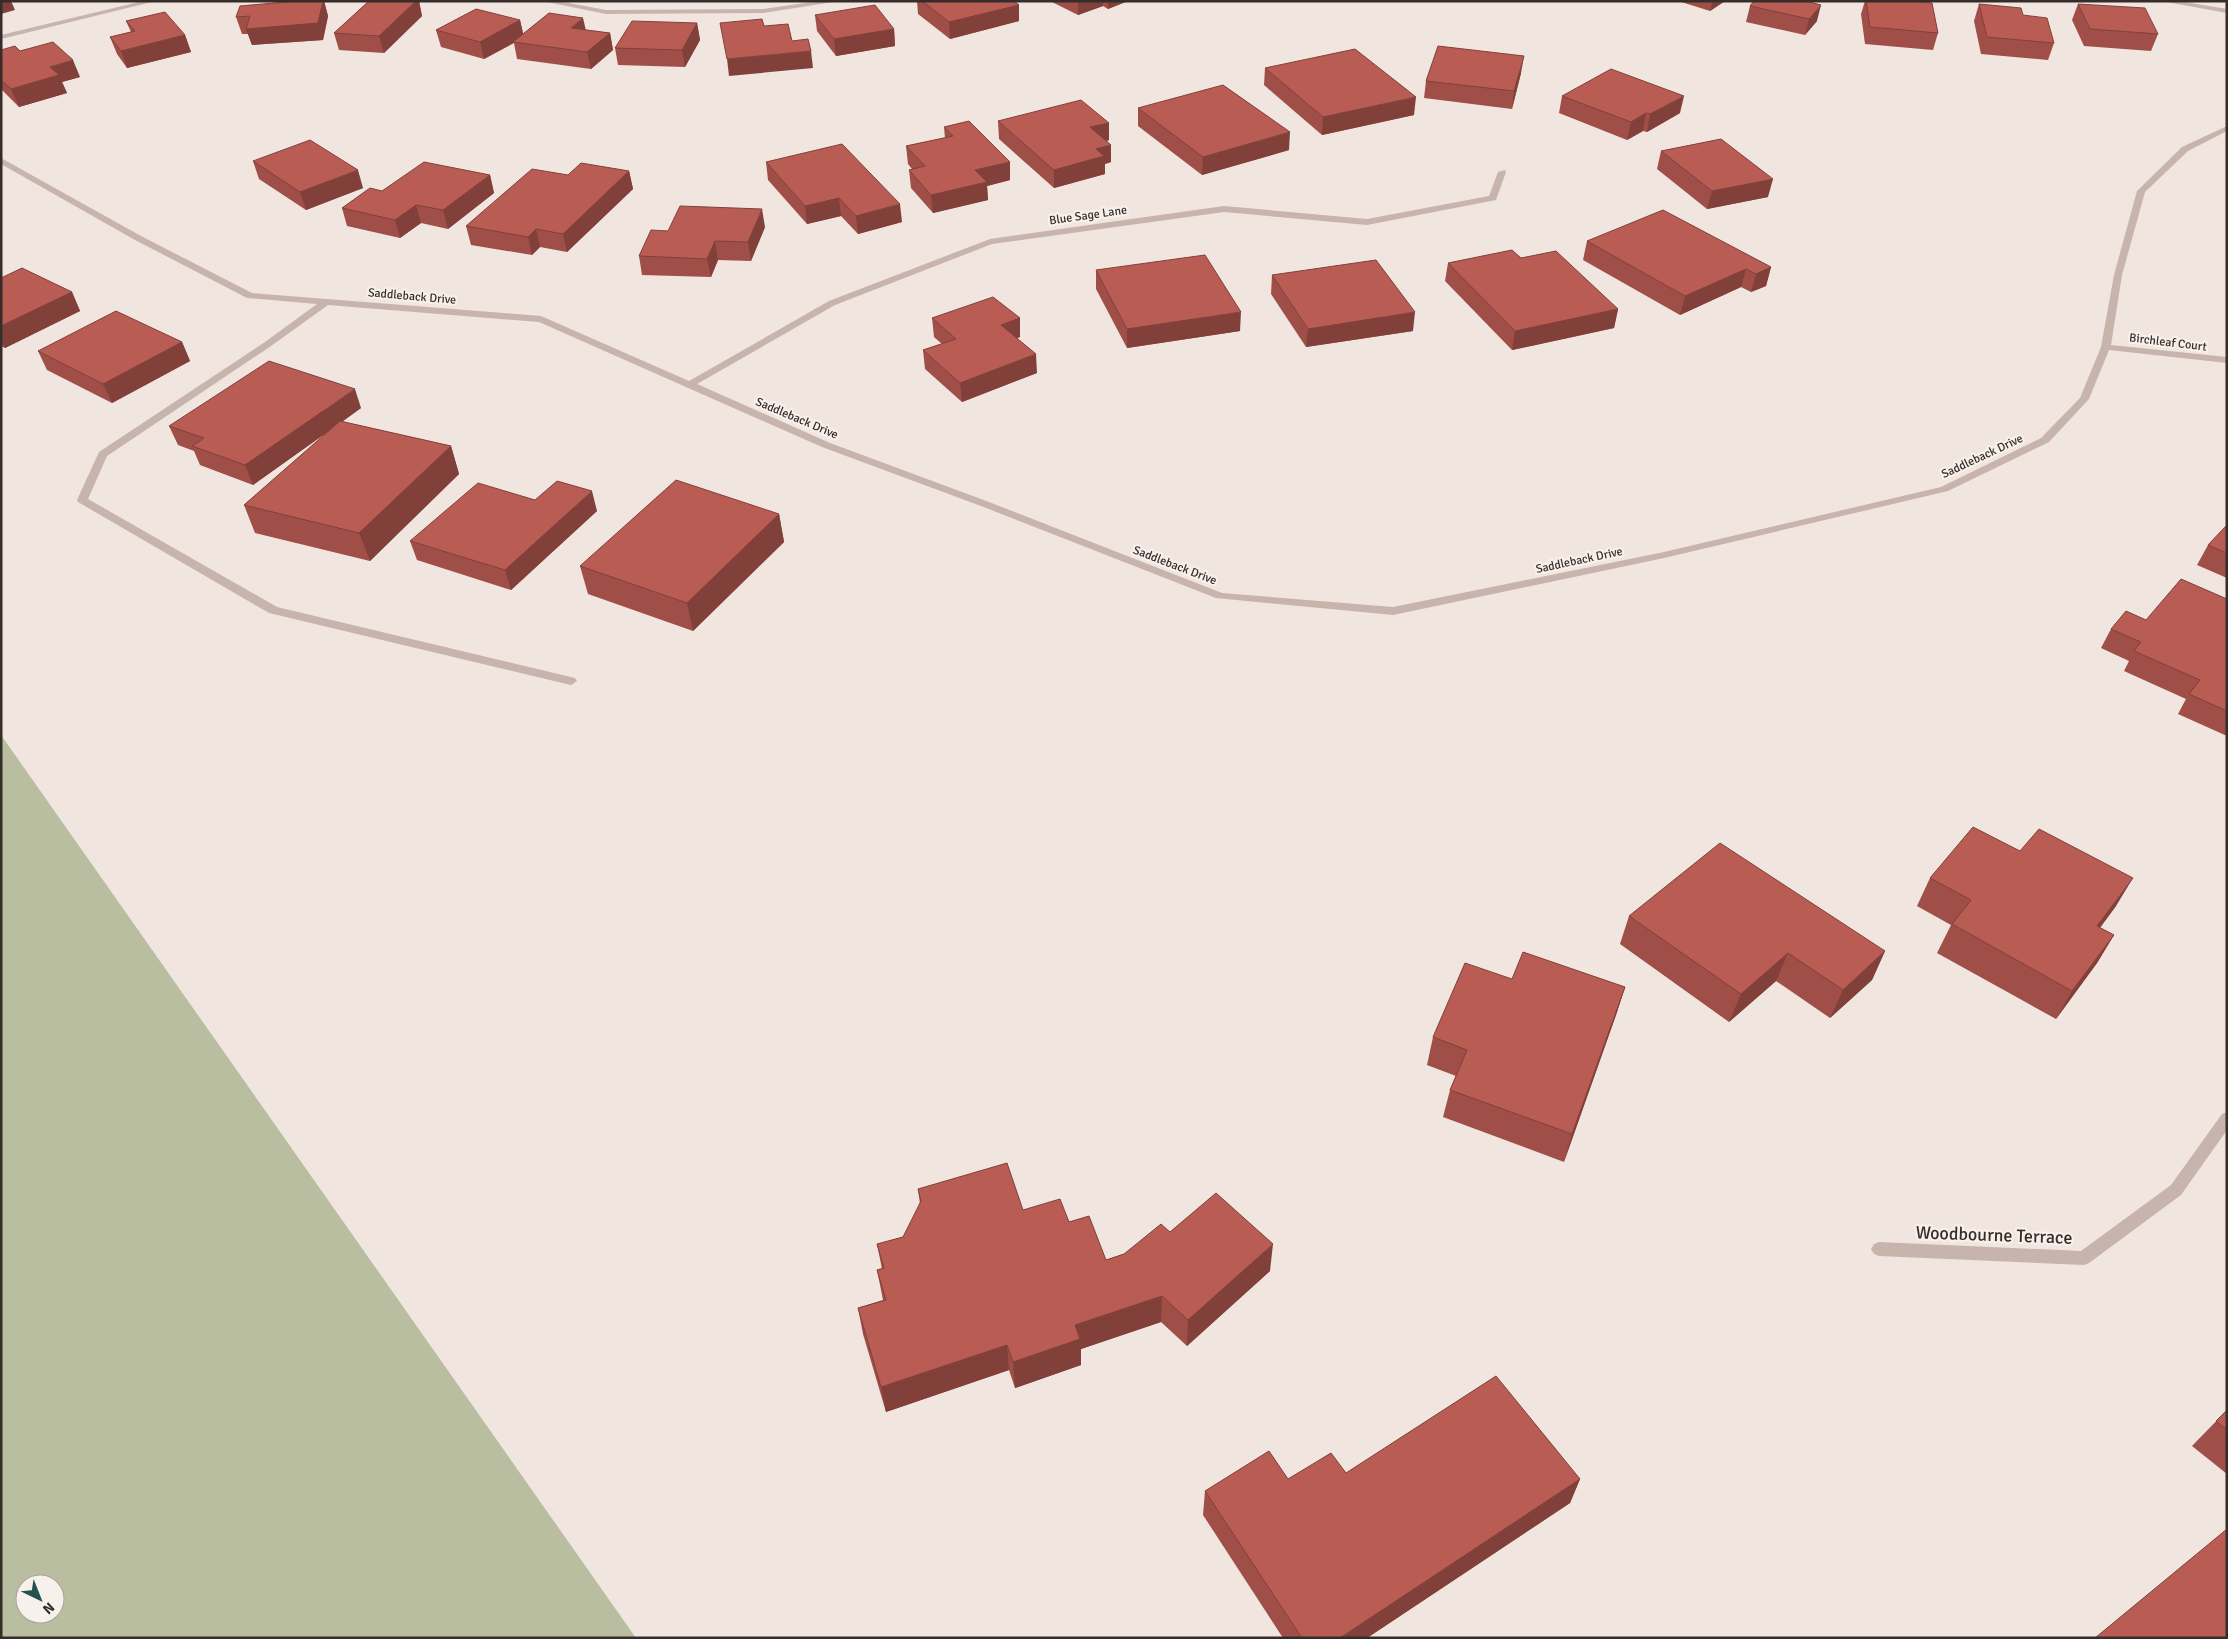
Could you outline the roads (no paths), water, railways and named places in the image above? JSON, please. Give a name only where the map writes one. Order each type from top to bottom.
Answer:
[{"type":"street","points":[[1,37],[153,1]]},
{"type":"street","points":[[545,1],[606,12],[763,11],[837,1]]},
{"type":"street","points":[[2164,1],[2227,11]]},
{"type":"street","name":"Saddleback Drive","points":[[1,160],[138,238],[250,296],[541,319],[826,445],[985,504],[1220,596],[1393,611],[1664,555],[1944,489],[2045,440],[2084,399],[2106,347],[2118,275],[2141,191],[2185,149],[2227,128]]},
{"type":"street","name":"Blue Sage Lane","points":[[688,385],[832,303],[990,242],[1224,208],[1367,222],[1493,198],[1502,172]]},
{"type":"street","points":[[326,302],[268,344],[103,454],[82,500],[273,610],[571,681]]},
{"type":"street","name":"Birchleaf Court","points":[[2106,347],[2227,360]]},
{"type":"street","name":"Woodbourne Terrace","points":[[1879,1249],[2084,1258],[2176,1190],[2227,1118]]}]
